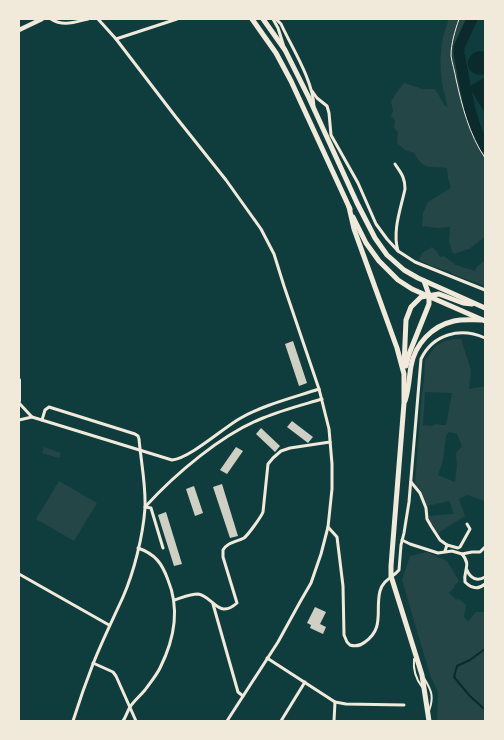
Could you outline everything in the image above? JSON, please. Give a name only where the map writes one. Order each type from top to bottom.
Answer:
[{"type":"main road","points":[[19,30],[42,19]]},
{"type":"main road","points":[[252,19],[276,53],[348,207],[366,243],[379,261],[398,280],[412,289],[484,320]]},
{"type":"main road","points":[[264,19],[285,50],[357,203],[375,238],[387,254],[404,270],[485,308]]},
{"type":"main road","points":[[348,207],[354,229],[397,348],[404,374]]},
{"type":"main road","points":[[404,374],[409,354],[430,301],[424,281]]},
{"type":"main road","points":[[429,721],[422,675],[391,576],[404,404],[406,320],[416,302],[421,297],[429,295],[439,294],[462,304],[475,304]]},
{"type":"main road","points":[[404,404],[413,359],[426,337],[436,328],[454,321],[484,320]]},
{"type":"street","points":[[51,19],[57,23],[65,24],[88,19]]},
{"type":"street","points":[[98,19],[116,39],[226,180],[261,229],[274,254],[319,389],[330,442],[332,489],[328,526],[311,583],[281,636],[227,721]]},
{"type":"street","points":[[116,39],[177,19]]},
{"type":"street","points":[[274,19],[285,50]]},
{"type":"street","points":[[274,19],[281,24],[312,90],[317,98],[327,106],[331,135],[358,183],[376,224],[387,239],[398,251],[415,262],[485,290]]},
{"type":"street","points":[[312,90],[314,109]]},
{"type":"street","points":[[395,164],[404,177],[405,182],[396,232],[395,242],[398,251]]},
{"type":"street","points":[[328,526],[337,536],[343,586],[344,635],[350,645],[361,645],[372,637],[375,631],[379,618],[380,591],[385,582],[399,570],[411,482],[421,359],[433,343],[449,334],[476,334],[485,338]]},
{"type":"street","points":[[19,380],[19,402],[32,417]]},
{"type":"street","points":[[19,420],[32,417],[172,460],[180,459],[238,420],[261,408],[319,389]]},
{"type":"street","points":[[145,506],[201,456],[242,428],[264,418],[322,399]]},
{"type":"street","points":[[42,420],[46,408],[53,408],[135,434],[139,439],[143,469],[145,506],[138,548],[124,596],[93,663],[73,721]]},
{"type":"street","points":[[174,600],[197,594],[222,609],[237,603],[223,557],[223,550],[228,544],[244,538],[262,516],[264,512],[268,464],[285,449],[330,442]]},
{"type":"street","points":[[411,482],[420,493],[426,508],[427,519],[440,540],[447,545],[460,548],[470,529],[467,524]]},
{"type":"street","points":[[145,506],[152,508],[163,548]]},
{"type":"street","points":[[402,540],[438,553],[445,551],[462,554],[480,552],[485,547]]},
{"type":"street","points":[[445,551],[447,545]]},
{"type":"street","points":[[124,721],[130,706],[142,694],[162,662],[173,630],[175,609],[173,591],[161,564],[147,551],[138,548]]},
{"type":"street","points":[[462,554],[467,562],[464,577],[468,586],[481,588],[485,584]]},
{"type":"street","points":[[467,569],[473,578],[480,580],[485,577]]},
{"type":"street","points":[[19,574],[109,625]]},
{"type":"street","points":[[212,604],[238,692],[243,696]]},
{"type":"street","points":[[267,658],[335,702],[404,705]]},
{"type":"street","points":[[93,663],[113,672],[116,676],[136,721]]},
{"type":"street","points":[[281,721],[305,682]]},
{"type":"street","points":[[334,721],[335,702]]},
{"type":"lane","points":[[416,654],[414,662],[415,674],[426,692]]},
{"type":"lane","points":[[422,675],[432,693],[432,703],[428,714]]},
{"type":"path","points":[[459,19],[454,32],[451,57],[460,98],[477,146],[485,158]]},
{"type":"shaded area","points":[[449,19],[477,19],[462,51],[469,89],[485,143],[485,237],[469,249],[453,254],[449,242],[450,227],[422,226],[423,213],[428,202],[451,188],[447,168],[424,165],[414,153],[405,150],[397,143],[398,132],[394,128],[395,120],[391,116],[393,111],[391,102],[404,83],[423,89],[435,89],[445,106],[448,107],[441,74],[441,52]]},
{"type":"shaded area","points":[[478,51],[485,52],[485,74],[479,75],[474,73],[468,67],[469,58]]},
{"type":"shaded area","points":[[485,77],[485,113],[469,87]]},
{"type":"shaded area","points":[[432,247],[440,257],[444,256],[456,265],[475,271],[485,260],[485,286],[419,260],[422,253]]},
{"type":"shaded area","points":[[461,339],[471,370],[469,389],[485,386],[485,501],[467,495],[459,499],[465,516],[438,533],[431,523],[429,516],[453,514],[451,504],[449,501],[427,506],[421,491],[415,483],[425,360],[436,346],[445,341]],"holes":[[[425,392],[452,393],[446,425],[423,425]],[[449,432],[457,434],[462,446],[456,453],[455,482],[438,475],[443,460],[446,436]]]},
{"type":"shaded area","points":[[44,447],[61,453],[59,458],[42,453]]},
{"type":"shaded area","points":[[59,481],[97,503],[74,541],[36,519]]},
{"type":"shaded area","points":[[427,552],[447,561],[459,581],[449,593],[456,600],[459,599],[466,605],[464,617],[468,622],[476,612],[485,612],[485,721],[437,721],[438,692],[430,675],[402,580],[410,556]]},
{"type":"building","points":[[293,341],[307,383],[299,386],[285,344]]},
{"type":"building","points":[[292,421],[313,437],[308,443],[287,427]]},
{"type":"building","points":[[261,428],[280,446],[275,452],[256,434]]},
{"type":"building","points":[[236,447],[243,451],[227,474],[220,470]]},
{"type":"building","points":[[222,484],[238,536],[230,538],[213,487]]},
{"type":"building","points":[[194,486],[203,513],[195,516],[186,489]]},
{"type":"building","points":[[166,512],[182,564],[174,566],[158,515]]},
{"type":"building","points":[[315,607],[326,612],[320,624],[326,627],[323,634],[310,628],[311,625],[307,623]]},
{"type":"waterway","points":[[472,19],[459,47],[459,54],[471,115],[485,147]]},
{"type":"waterway","points":[[483,708],[454,677],[457,666],[470,660],[485,649]]}]
